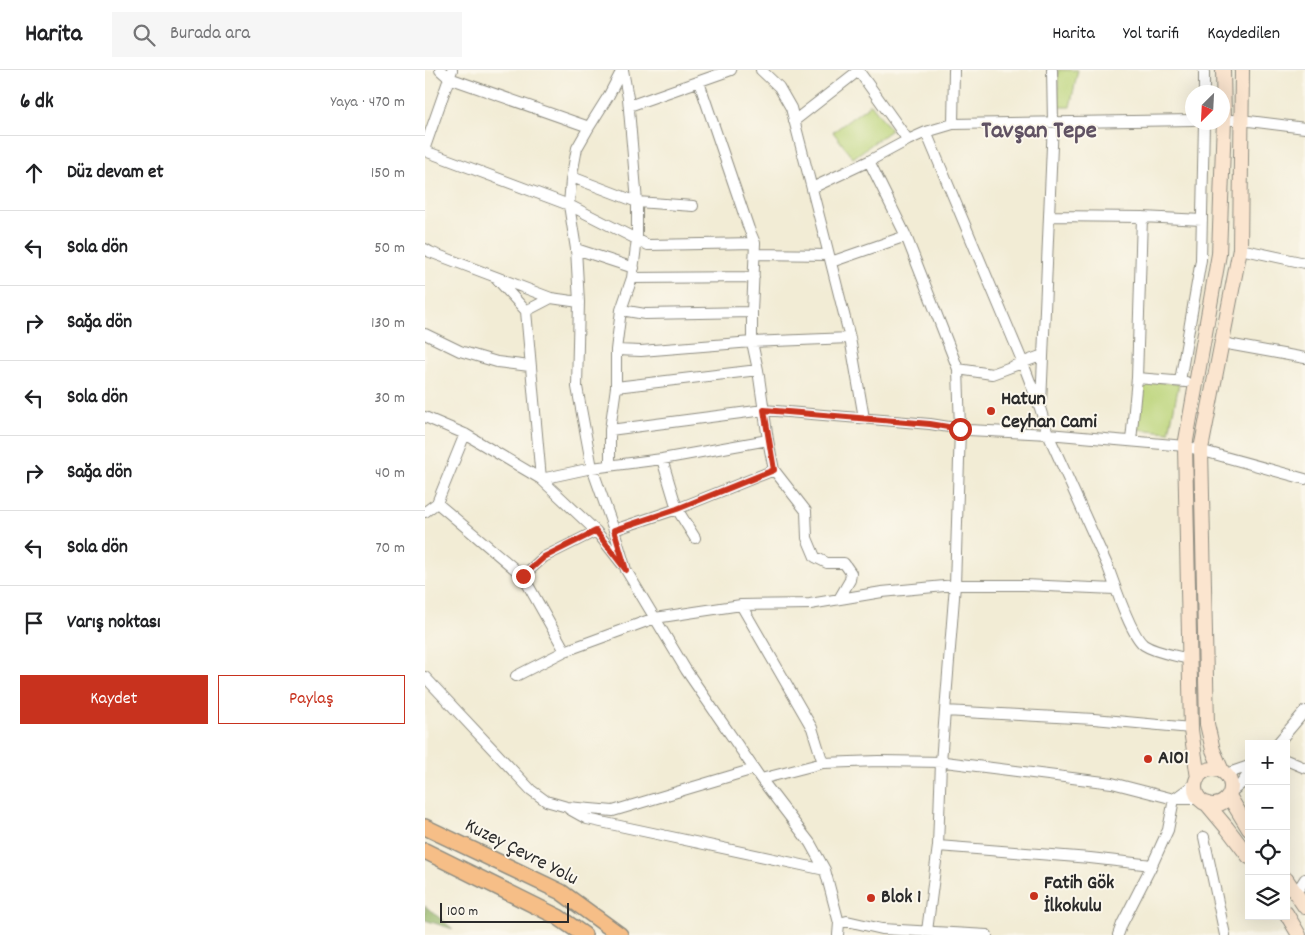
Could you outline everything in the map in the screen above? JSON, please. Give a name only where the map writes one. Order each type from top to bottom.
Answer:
[{"type":"main road","name":"Kuzey Çevre Yolu","points":[[425,827],[561,892],[620,935]]},
{"type":"main road","name":"Kuzey Çevre Yolu","points":[[425,851],[558,917],[584,935]]},
{"type":"street","points":[[441,70],[589,127]]},
{"type":"street","points":[[610,466],[610,430],[615,387],[616,350],[621,310],[633,273],[637,239],[637,202],[629,106],[623,70]]},
{"type":"street","points":[[623,70],[577,148],[571,177],[569,205],[576,249],[579,302],[577,387],[592,468],[626,570]]},
{"type":"street","points":[[629,106],[731,70]]},
{"type":"street","points":[[761,70],[779,87],[791,108],[849,338],[863,418]]},
{"type":"street","points":[[794,121],[858,70],[908,140]]},
{"type":"street","points":[[953,124],[954,70]]},
{"type":"street","points":[[1040,408],[1053,122],[1052,70]]},
{"type":"street","points":[[1204,70],[1204,85]]},
{"type":"street","points":[[1223,70],[1223,85]]},
{"type":"street","points":[[1242,70],[1240,249],[1221,343],[1203,450],[1207,724],[1213,750],[1231,783],[1229,795],[1245,822]]},
{"type":"street","points":[[450,74],[425,149],[569,205],[648,245],[755,248],[830,259],[906,236]]},
{"type":"street","points":[[699,82],[755,248],[752,312],[753,342],[774,470],[807,511],[807,538],[815,557],[827,563],[844,563],[851,573],[850,580],[839,599]]},
{"type":"street","points":[[812,188],[908,140],[926,132],[953,124],[1185,120]]},
{"type":"street","points":[[1230,120],[1305,128]]},
{"type":"street","points":[[1180,381],[1201,260],[1204,130]]},
{"type":"street","points":[[1223,130],[1219,254],[1185,446],[1191,728],[1197,780],[1195,789],[1245,853]]},
{"type":"street","points":[[926,132],[1023,363],[1048,434],[1108,567],[1115,589],[1135,635],[1143,645],[1189,659]]},
{"type":"street","points":[[869,160],[906,236],[958,368],[960,429],[955,585],[941,762],[938,846],[927,931]]},
{"type":"street","points":[[571,177],[637,202],[693,206]]},
{"type":"street","points":[[1049,216],[1202,220]]},
{"type":"street","points":[[1131,441],[1137,378],[1142,217]]},
{"type":"street","points":[[425,249],[551,298],[579,302]]},
{"type":"street","points":[[576,249],[633,273],[754,277]]},
{"type":"street","points":[[1240,249],[1305,263]]},
{"type":"street","points":[[495,276],[526,311],[541,479]]},
{"type":"street","points":[[526,311],[551,298]]},
{"type":"street","points":[[621,310],[645,314],[752,312]]},
{"type":"street","points":[[425,334],[460,351],[497,362],[530,366]]},
{"type":"street","points":[[616,350],[849,338]]},
{"type":"street","points":[[1221,343],[1305,358]]},
{"type":"street","points":[[958,368],[992,374],[1043,355]]},
{"type":"street","points":[[615,387],[758,370]]},
{"type":"street","points":[[1137,378],[1196,382]]},
{"type":"street","points":[[610,430],[764,410],[930,424],[960,429],[1048,434],[1185,446],[1305,479]]},
{"type":"street","points":[[425,417],[465,434],[541,479],[596,531],[626,570],[686,670],[761,779],[810,843],[825,870],[839,922],[838,935]]},
{"type":"street","points":[[425,512],[437,503],[465,434]]},
{"type":"street","points":[[541,479],[592,468],[662,459],[768,440]]},
{"type":"street","points":[[662,459],[677,509],[695,538]]},
{"type":"street","points":[[614,530],[677,509],[774,470]]},
{"type":"street","points":[[437,503],[523,576],[565,651]]},
{"type":"street","points":[[523,576],[544,557],[596,531]]},
{"type":"street","points":[[516,676],[565,651],[655,618],[741,605],[810,604],[882,592],[955,585],[1024,585],[1115,589]]},
{"type":"street","points":[[741,605],[812,728],[823,764]]},
{"type":"street","points":[[425,677],[531,790],[546,801],[567,807],[613,810],[754,769]]},
{"type":"street","points":[[945,711],[1094,719],[1191,728]]},
{"type":"street","points":[[1280,740],[1305,711]]},
{"type":"street","points":[[761,779],[823,764],[878,761],[941,762],[1112,783],[1174,799],[1203,801],[1211,805],[1223,802],[1245,778]]},
{"type":"street","points":[[1290,762],[1305,768]]},
{"type":"street","points":[[1118,935],[1152,866],[1167,830],[1174,799],[1206,770],[1217,769],[1224,773],[1245,767]]},
{"type":"street","points":[[567,807],[587,819],[825,870]]},
{"type":"street","points":[[1204,837],[1225,935]]},
{"type":"street","points":[[938,846],[1089,858],[1152,866]]},
{"type":"street","points":[[1296,893],[1305,879]]},
{"type":"street","points":[[1290,885],[1305,907]]},
{"type":"street","points":[[1290,920],[1299,935]]},
{"type":"street","points":[[839,922],[847,921],[882,929],[987,935]]},
{"type":"green space","points":[[1058,70],[1078,70],[1070,107],[1058,107]]},
{"type":"green space","points":[[871,104],[891,130],[853,158],[833,132]]},
{"type":"green space","points":[[1139,380],[1179,384],[1169,432],[1136,429]]},
{"type":"green space","points":[[425,906],[453,929],[425,920]]},
{"type":"place","name":"Hatun Ceyhan Cami","points":[[991,411]]},
{"type":"place","name":"A101","points":[[1148,759]]},
{"type":"place","name":"Fatih Gök İlkokulu","points":[[1034,896]]},
{"type":"place","name":"Blok 1","points":[[871,898]]},
{"type":"district","name":"Tavşan Tepe","points":[[1039,132]]},
{"type":"route","points":[[523,576],[544,557],[596,531],[626,570],[614,530],[677,509],[774,470],[764,410],[930,424],[960,429]]}]
